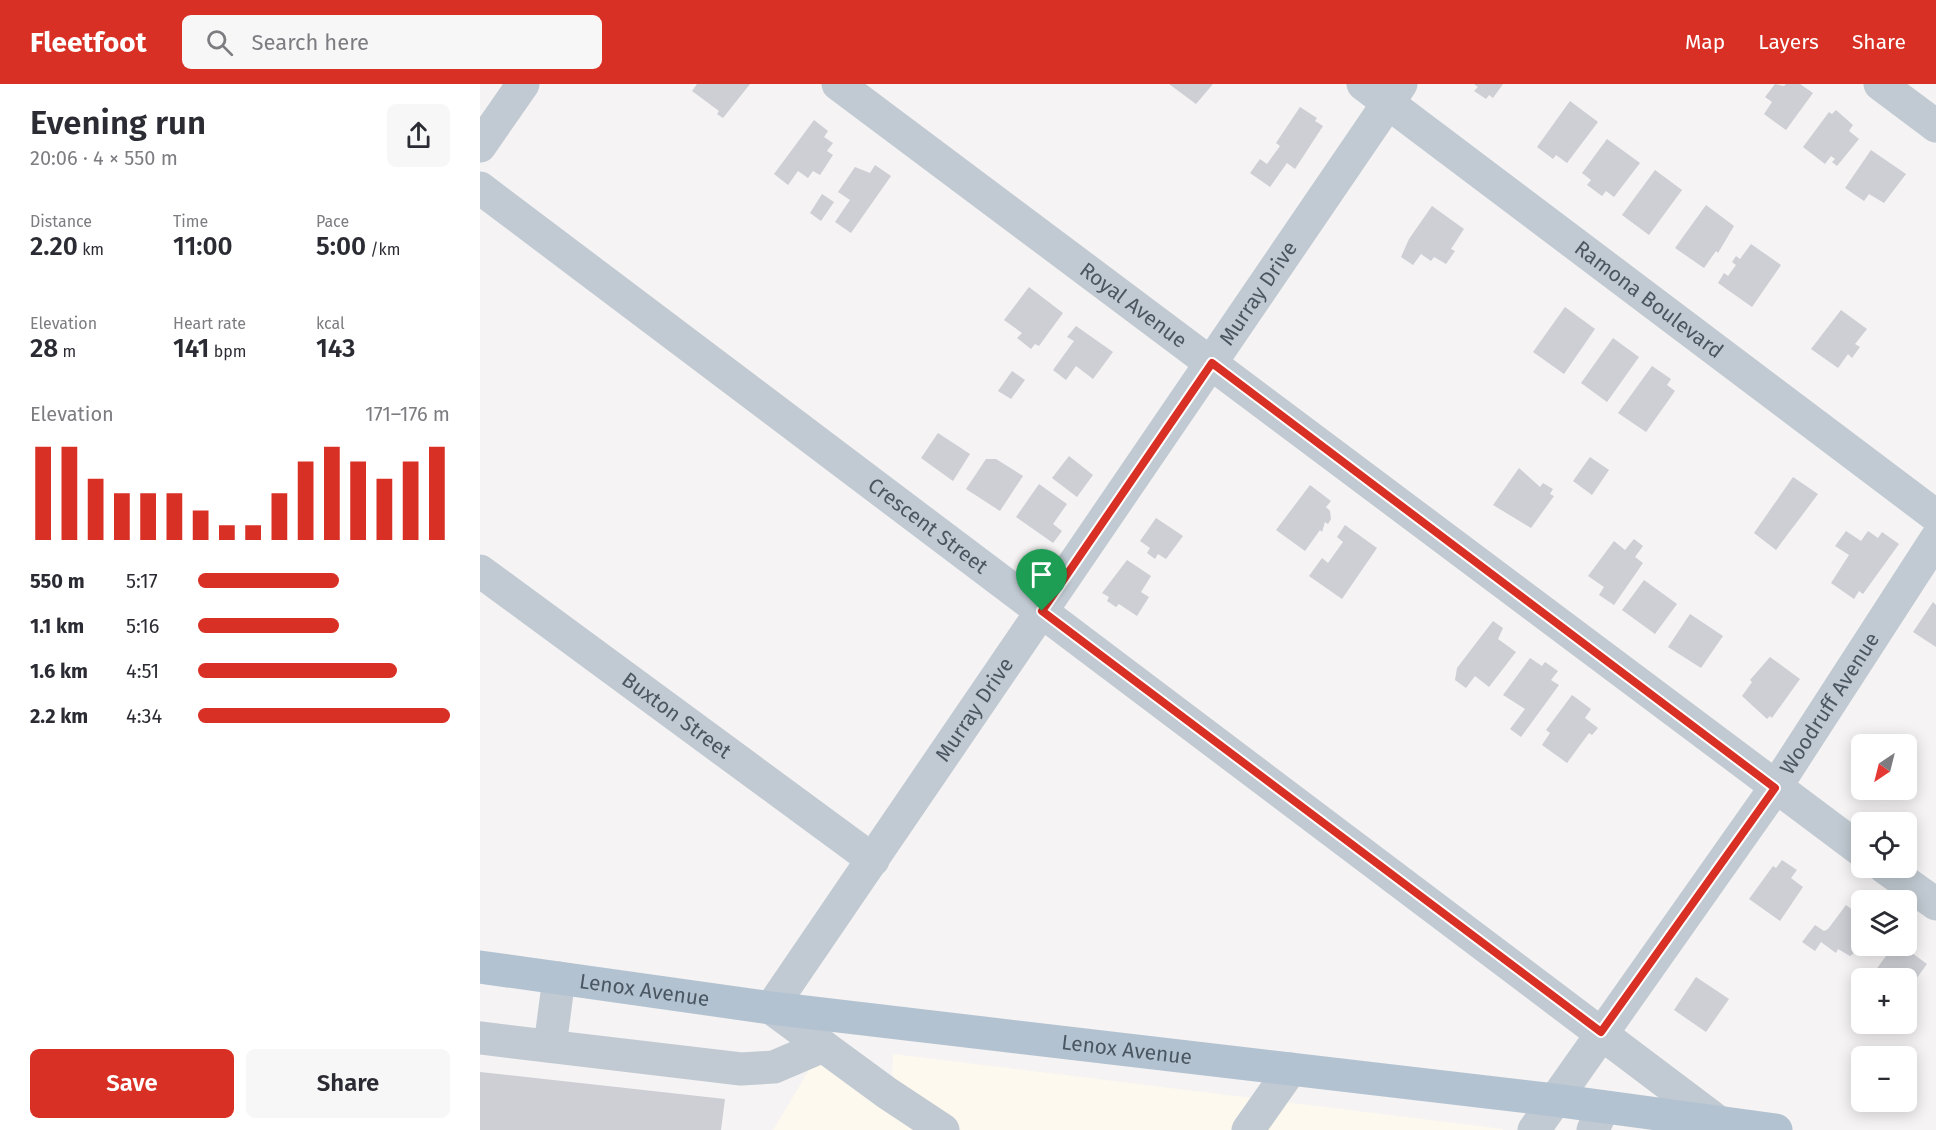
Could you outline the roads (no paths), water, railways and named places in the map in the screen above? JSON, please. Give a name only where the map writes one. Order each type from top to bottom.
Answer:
[{"type":"main road","name":"Lenox Avenue","points":[[480,967],[771,1008],[1554,1100],[1598,1119],[1721,1124],[1776,1130]]},
{"type":"street","points":[[480,146],[522,84]]},
{"type":"street","name":"Royal Avenue","points":[[838,84],[1775,788],[1851,842]]},
{"type":"street","points":[[1880,84],[1936,126]]},
{"type":"street","name":"Murray Drive","points":[[771,1008],[1212,363],[1384,90]]},
{"type":"street","name":"Ramona Boulevard","points":[[1384,90],[1936,516]]},
{"type":"street","name":"Crescent Street","points":[[480,188],[1721,1124]]},
{"type":"street","name":"Woodruff Avenue","points":[[1534,1130],[1775,788],[1936,539]]},
{"type":"street","name":"Buxton Street","points":[[480,571],[873,860]]},
{"type":"street","points":[[1899,878],[1936,904]]},
{"type":"street","points":[[550,1046],[559,978]]},
{"type":"street","points":[[771,1008],[943,1130]]},
{"type":"street","points":[[480,1038],[741,1069],[774,1067],[823,1046]]},
{"type":"street","points":[[1248,1130],[1292,1069]]}]
